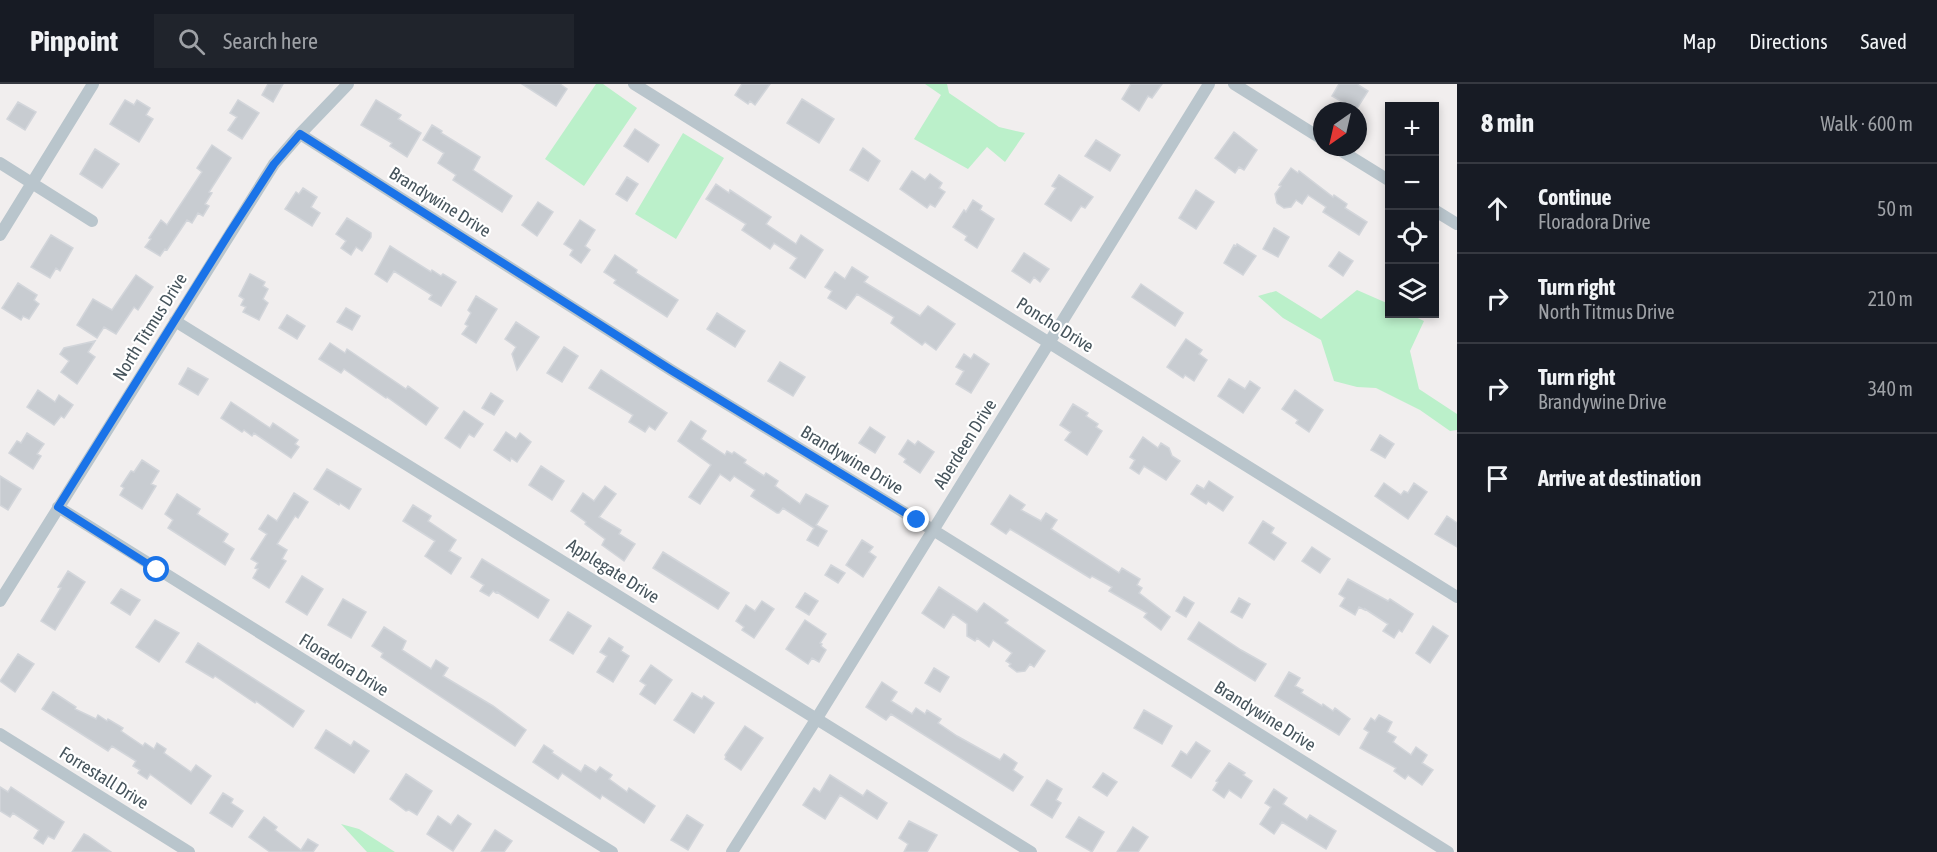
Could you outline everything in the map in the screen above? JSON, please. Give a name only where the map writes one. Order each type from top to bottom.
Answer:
[{"type":"street","points":[[0,235],[93,84]]},
{"type":"street","name":"North Titmus Drive","points":[[0,601],[274,164],[348,84]]},
{"type":"street","name":"Poncho Drive","points":[[634,84],[1457,597]]},
{"type":"street","name":"Aberdeen Drive","points":[[732,852],[1209,84]]},
{"type":"street","points":[[1234,84],[1313,133]]},
{"type":"street","name":"Brandywine Drive","points":[[300,134],[671,370],[933,530],[1448,852]]},
{"type":"street","points":[[1349,156],[1385,179]]},
{"type":"street","points":[[0,163],[92,221]]},
{"type":"street","points":[[1439,213],[1457,224]]},
{"type":"street","name":"Applegate Drive","points":[[175,321],[1031,852]]},
{"type":"street","name":"Floradora Drive","points":[[58,507],[612,852]]},
{"type":"street","name":"Forrestall Drive","points":[[0,734],[189,852]]},
{"type":"green space","points":[[596,84],[603,84],[637,108],[584,186],[545,159]]},
{"type":"green space","points":[[925,84],[947,84],[949,93],[999,127],[1025,133],[1005,162],[987,147],[968,169],[914,139],[941,95]]},
{"type":"green space","points":[[683,133],[724,158],[676,239],[635,214]]},
{"type":"green space","points":[[1357,290],[1385,302],[1385,318],[1418,318],[1424,321],[1410,351],[1419,389],[1457,414],[1457,430],[1450,431],[1420,410],[1376,388],[1357,387],[1334,381],[1321,340],[1283,318],[1258,296],[1276,291],[1321,319]]},
{"type":"green space","points":[[341,824],[359,829],[395,852],[367,852]]},
{"type":"building","points":[[268,84],[283,84],[273,102],[262,95]]},
{"type":"building","points":[[522,84],[560,84],[567,89],[556,106]]},
{"type":"building","points":[[742,84],[770,84],[755,105],[750,101],[748,104],[735,95]]},
{"type":"building","points":[[1131,84],[1162,84],[1152,98],[1148,96],[1139,111],[1122,99]]},
{"type":"building","points":[[1339,84],[1357,84],[1368,91],[1361,102],[1342,102],[1332,96]]},
{"type":"building","points":[[802,99],[834,119],[819,143],[787,123]]},
{"type":"building","points":[[125,100],[134,105],[137,100],[150,108],[146,115],[153,119],[139,142],[110,124]]},
{"type":"building","points":[[238,100],[259,113],[242,139],[228,130],[237,117],[230,113]]},
{"type":"building","points":[[376,100],[401,115],[398,119],[421,133],[407,157],[390,146],[392,143],[361,125]]},
{"type":"building","points":[[18,102],[36,112],[25,130],[7,119]]},
{"type":"building","points":[[432,125],[480,157],[473,170],[512,196],[502,212],[453,180],[456,175],[438,163],[444,153],[423,140]]},
{"type":"building","points":[[635,129],[659,145],[648,162],[624,146]]},
{"type":"building","points":[[1234,132],[1257,150],[1244,170],[1239,167],[1235,173],[1215,158]]},
{"type":"building","points":[[1096,140],[1120,155],[1110,171],[1085,156]]},
{"type":"building","points":[[212,145],[231,158],[209,192],[212,193],[205,204],[209,206],[203,216],[198,213],[192,223],[187,220],[167,250],[165,249],[160,256],[145,247],[151,239],[149,238],[161,220],[167,225],[202,172],[197,168]]},
{"type":"building","points":[[863,148],[880,161],[868,181],[850,170]]},
{"type":"building","points":[[95,149],[119,164],[102,188],[80,174]]},
{"type":"building","points":[[1291,168],[1298,173],[1299,171],[1333,197],[1334,195],[1347,204],[1345,208],[1367,222],[1359,235],[1323,212],[1326,207],[1308,195],[1302,204],[1296,200],[1291,207],[1284,208],[1277,203],[1275,194]]},
{"type":"building","points":[[912,171],[925,180],[930,174],[942,183],[939,188],[945,192],[935,207],[930,204],[927,208],[900,189]]},
{"type":"building","points":[[1059,175],[1093,197],[1085,208],[1081,206],[1071,221],[1045,204],[1056,188],[1052,186]]},
{"type":"building","points":[[627,177],[638,184],[627,201],[616,194]]},
{"type":"building","points":[[716,184],[729,193],[730,190],[771,217],[766,224],[796,244],[801,235],[823,250],[805,278],[790,268],[797,258],[774,243],[770,249],[742,230],[746,224],[706,199]]},
{"type":"building","points":[[303,188],[317,197],[311,207],[320,213],[312,226],[285,209],[296,192],[299,194]]},
{"type":"building","points":[[1196,190],[1214,202],[1196,229],[1179,218]]},
{"type":"building","points":[[973,200],[982,206],[980,210],[994,219],[977,248],[965,240],[967,236],[953,227]]},
{"type":"building","points":[[538,202],[553,212],[537,236],[522,225]]},
{"type":"building","points":[[347,218],[371,233],[362,251],[356,247],[351,255],[341,248],[346,241],[336,234]]},
{"type":"building","points":[[580,220],[595,230],[585,246],[590,250],[581,263],[570,255],[573,250],[564,244]]},
{"type":"building","points":[[1274,228],[1289,237],[1278,257],[1263,249]]},
{"type":"building","points":[[51,235],[73,248],[60,271],[56,268],[50,278],[31,267]]},
{"type":"building","points":[[1237,244],[1256,256],[1243,275],[1224,263],[1234,245]]},
{"type":"building","points":[[390,246],[431,272],[432,270],[441,276],[443,274],[456,282],[441,306],[429,299],[432,295],[394,271],[387,282],[375,274]]},
{"type":"building","points":[[1339,252],[1353,261],[1343,276],[1329,266]]},
{"type":"building","points":[[1024,253],[1049,269],[1040,282],[1034,277],[1030,283],[1012,271]]},
{"type":"building","points":[[615,255],[637,270],[636,273],[678,300],[667,317],[614,283],[616,280],[604,272]]},
{"type":"building","points":[[852,267],[868,277],[864,282],[920,316],[928,306],[955,324],[936,350],[925,342],[922,345],[891,323],[894,317],[857,294],[846,309],[828,298],[832,291],[825,287],[835,272],[845,279]]},
{"type":"building","points":[[250,274],[265,282],[263,286],[268,289],[263,299],[268,303],[259,320],[243,312],[246,307],[241,305],[244,299],[239,296]]},
{"type":"building","points":[[136,275],[153,287],[138,310],[134,307],[116,334],[104,327],[97,338],[77,325],[93,299],[112,310]]},
{"type":"building","points":[[18,283],[37,295],[34,300],[39,304],[29,319],[23,316],[21,320],[2,308]]},
{"type":"building","points":[[1141,284],[1183,313],[1175,326],[1132,297]]},
{"type":"building","points":[[476,296],[497,309],[476,343],[462,334],[468,326],[465,324],[471,313],[468,310]]},
{"type":"building","points":[[346,308],[360,316],[352,330],[337,322]]},
{"type":"building","points":[[717,313],[745,331],[735,347],[707,329]]},
{"type":"building","points":[[287,315],[305,326],[297,339],[279,328]]},
{"type":"building","points":[[516,322],[539,337],[517,370],[512,354],[516,347],[505,339]]},
{"type":"building","points":[[1186,339],[1202,350],[1199,354],[1207,360],[1194,381],[1185,375],[1183,378],[1167,367]]},
{"type":"building","points":[[95,341],[88,352],[95,357],[77,384],[61,372],[69,361],[60,354],[64,348]]},
{"type":"building","points":[[330,343],[345,353],[347,349],[406,389],[408,386],[438,408],[426,425],[344,369],[341,373],[319,359]]},
{"type":"building","points":[[564,347],[578,356],[562,382],[547,373]]},
{"type":"building","points":[[964,354],[971,359],[974,354],[989,364],[971,393],[956,384],[964,371],[956,367]]},
{"type":"building","points":[[780,362],[805,377],[793,396],[768,381]]},
{"type":"building","points":[[188,368],[208,379],[198,395],[179,384]]},
{"type":"building","points":[[601,370],[667,413],[655,430],[649,426],[645,432],[629,422],[633,415],[589,388]]},
{"type":"building","points":[[1229,379],[1245,389],[1250,381],[1260,388],[1243,413],[1218,396]]},
{"type":"building","points":[[38,390],[55,402],[59,395],[73,405],[64,418],[61,416],[54,425],[27,407]]},
{"type":"building","points":[[1295,390],[1323,410],[1309,432],[1296,423],[1298,420],[1282,409]]},
{"type":"building","points":[[491,393],[503,401],[494,415],[482,408]]},
{"type":"building","points":[[231,402],[270,428],[273,423],[298,440],[295,444],[299,447],[291,458],[254,433],[252,436],[244,430],[242,432],[221,418]]},
{"type":"building","points":[[1073,404],[1088,413],[1086,416],[1098,424],[1096,427],[1102,431],[1087,455],[1065,440],[1071,432],[1060,425]]},
{"type":"building","points":[[464,411],[483,424],[474,437],[469,434],[460,448],[445,438]]},
{"type":"building","points":[[691,421],[706,431],[701,439],[725,455],[727,451],[732,454],[734,452],[746,460],[744,463],[764,476],[766,473],[778,481],[775,486],[800,504],[806,494],[828,506],[816,525],[827,531],[818,546],[807,540],[814,528],[783,508],[777,513],[751,496],[755,490],[734,476],[730,481],[720,474],[700,504],[689,497],[711,465],[678,441]]},
{"type":"building","points":[[870,427],[885,437],[875,453],[859,443]]},
{"type":"building","points":[[506,432],[516,439],[520,433],[531,442],[517,462],[511,458],[510,461],[494,450]]},
{"type":"building","points":[[27,433],[44,444],[37,454],[41,456],[33,469],[9,453],[17,441],[21,443]]},
{"type":"building","points":[[1380,435],[1394,444],[1385,458],[1371,450]]},
{"type":"building","points":[[1143,437],[1158,448],[1161,443],[1169,448],[1172,456],[1180,461],[1166,480],[1144,466],[1139,474],[1130,468],[1135,460],[1130,457]]},
{"type":"building","points":[[908,440],[915,445],[918,441],[934,452],[920,473],[904,462],[906,459],[899,454]]},
{"type":"building","points":[[142,460],[159,471],[151,484],[156,486],[142,509],[120,495],[124,488],[121,486]]},
{"type":"building","points":[[541,466],[564,481],[552,500],[529,485]]},
{"type":"building","points":[[327,469],[361,489],[349,509],[314,489]]},
{"type":"building","points":[[0,476],[21,489],[8,510],[0,505]]},
{"type":"building","points":[[1209,481],[1233,497],[1223,511],[1191,494],[1197,485],[1204,489]]},
{"type":"building","points":[[1384,483],[1401,495],[1404,491],[1408,493],[1414,483],[1427,492],[1408,519],[1375,496]]},
{"type":"building","points":[[605,486],[616,494],[599,517],[621,530],[619,534],[635,544],[624,561],[602,545],[605,539],[571,511],[583,493],[594,501]]},
{"type":"building","points":[[294,493],[308,502],[298,518],[295,516],[277,544],[287,550],[282,559],[286,561],[269,588],[253,578],[258,569],[255,568],[258,563],[251,559],[267,534],[259,529],[268,515],[277,521]]},
{"type":"building","points":[[177,494],[200,509],[197,514],[228,534],[223,542],[234,549],[225,565],[168,528],[173,520],[165,514]]},
{"type":"building","points":[[1010,495],[1025,505],[1021,510],[1041,521],[1046,513],[1057,520],[1051,529],[1119,573],[1122,568],[1140,579],[1137,585],[1142,588],[1139,593],[1170,617],[1161,630],[1144,617],[1147,613],[1109,591],[1112,587],[1092,576],[1090,578],[1010,529],[1006,534],[991,524]]},
{"type":"building","points":[[413,505],[431,516],[428,521],[456,540],[449,551],[461,558],[451,574],[425,556],[435,541],[403,521]]},
{"type":"building","points":[[1447,516],[1457,523],[1457,547],[1435,534]]},
{"type":"building","points":[[1263,521],[1274,528],[1271,533],[1286,543],[1274,560],[1249,543]]},
{"type":"building","points":[[862,540],[873,547],[869,552],[876,557],[863,577],[846,565]]},
{"type":"building","points":[[1312,547],[1330,559],[1320,573],[1302,561]]},
{"type":"building","points":[[663,552],[729,593],[718,609],[653,568]]},
{"type":"building","points":[[482,559],[549,600],[538,618],[497,592],[493,591],[489,596],[480,591],[484,585],[471,577]]},
{"type":"building","points":[[831,565],[845,573],[838,583],[825,575]]},
{"type":"building","points":[[68,571],[85,582],[55,630],[41,621],[61,588],[58,587]]},
{"type":"building","points":[[302,576],[323,589],[307,615],[286,602]]},
{"type":"building","points":[[1348,579],[1388,601],[1390,599],[1413,614],[1402,632],[1399,630],[1394,638],[1383,631],[1388,624],[1365,609],[1359,607],[1355,615],[1340,606],[1345,598],[1339,594]]},
{"type":"building","points":[[939,587],[977,612],[984,603],[1008,620],[1005,623],[1045,651],[1034,667],[1030,664],[1025,671],[1017,672],[1006,661],[1012,653],[993,640],[989,647],[977,638],[975,641],[967,636],[967,624],[953,614],[944,628],[922,613]]},
{"type":"building","points":[[121,589],[140,600],[130,615],[111,603]]},
{"type":"building","points":[[805,593],[818,601],[809,615],[796,607]]},
{"type":"building","points":[[1184,597],[1194,603],[1186,617],[1176,611]]},
{"type":"building","points":[[1239,598],[1250,604],[1242,618],[1231,612]]},
{"type":"building","points":[[343,599],[366,612],[351,638],[328,625]]},
{"type":"building","points":[[762,601],[774,609],[754,638],[742,630],[744,627],[736,621],[746,605],[755,611]]},
{"type":"building","points":[[568,612],[591,626],[573,654],[550,640]]},
{"type":"building","points":[[155,620],[179,633],[159,662],[136,647]]},
{"type":"building","points":[[805,620],[826,634],[820,643],[826,650],[819,662],[812,658],[808,664],[786,649]]},
{"type":"building","points":[[1199,622],[1266,664],[1255,681],[1188,639]]},
{"type":"building","points":[[1433,626],[1448,636],[1430,663],[1416,653]]},
{"type":"building","points":[[384,627],[406,641],[402,650],[431,669],[436,660],[448,668],[443,676],[493,706],[526,730],[515,746],[381,657],[383,653],[372,646]]},
{"type":"building","points":[[609,638],[623,647],[621,651],[629,656],[613,682],[597,672],[607,656],[600,652]]},
{"type":"building","points":[[198,643],[304,711],[293,727],[215,676],[213,678],[186,662]]},
{"type":"building","points":[[18,654],[34,664],[15,692],[0,681]]},
{"type":"building","points":[[651,665],[672,680],[655,704],[640,694],[646,685],[640,681]]},
{"type":"building","points":[[934,668],[949,677],[940,692],[925,683]]},
{"type":"building","points":[[1289,672],[1300,678],[1295,686],[1303,690],[1301,693],[1333,711],[1335,708],[1350,719],[1339,735],[1275,696]]},
{"type":"building","points":[[882,682],[897,692],[891,701],[912,714],[916,708],[925,714],[927,710],[941,719],[938,723],[957,736],[1000,760],[1004,754],[1017,763],[1013,770],[1023,777],[1013,791],[891,714],[886,720],[866,707]]},
{"type":"building","points":[[53,692],[76,707],[75,709],[96,719],[98,715],[123,728],[121,731],[143,746],[145,743],[154,749],[157,743],[166,749],[164,753],[191,772],[196,765],[211,776],[191,804],[150,774],[147,779],[138,773],[140,770],[133,766],[136,761],[112,746],[108,751],[42,709]]},
{"type":"building","points":[[692,693],[702,699],[704,696],[714,703],[694,733],[674,720]]},
{"type":"building","points":[[1144,710],[1172,726],[1162,744],[1134,728]]},
{"type":"building","points":[[1379,715],[1392,722],[1387,732],[1396,737],[1393,742],[1411,755],[1416,747],[1427,755],[1422,763],[1433,770],[1422,785],[1408,775],[1405,779],[1394,771],[1396,768],[1360,748],[1369,732],[1364,729],[1371,718],[1375,721]]},
{"type":"building","points":[[745,726],[763,738],[741,770],[725,759],[725,755]]},
{"type":"building","points":[[326,730],[351,746],[354,741],[369,751],[354,773],[315,748]]},
{"type":"building","points":[[1196,742],[1210,751],[1191,778],[1172,766],[1181,751],[1187,755]]},
{"type":"building","points":[[544,745],[581,772],[585,765],[596,772],[600,767],[612,775],[609,779],[627,792],[629,788],[655,806],[644,823],[602,795],[600,799],[562,773],[558,779],[533,762]]},
{"type":"building","points":[[1229,763],[1245,773],[1243,775],[1252,781],[1241,798],[1229,790],[1224,798],[1213,790],[1218,782],[1216,781]]},
{"type":"building","points":[[1103,773],[1117,782],[1107,796],[1093,787]]},
{"type":"building","points":[[406,774],[432,791],[417,815],[409,810],[406,811],[390,799]]},
{"type":"building","points":[[830,775],[863,796],[867,790],[887,803],[877,819],[840,795],[825,819],[803,805],[814,788],[820,792]]},
{"type":"building","points":[[1047,780],[1062,789],[1056,800],[1061,803],[1052,818],[1031,805]]},
{"type":"building","points":[[0,787],[8,792],[11,787],[64,822],[54,839],[48,836],[43,844],[34,838],[39,830],[13,813],[10,817],[0,811]]},
{"type":"building","points":[[1274,789],[1287,798],[1283,804],[1307,820],[1310,815],[1336,831],[1326,849],[1282,822],[1274,834],[1260,824],[1271,807],[1265,803]]},
{"type":"building","points":[[223,793],[233,799],[231,803],[243,811],[232,827],[210,813]]},
{"type":"building","points":[[458,815],[471,824],[453,851],[427,834],[438,816],[451,825]]},
{"type":"building","points":[[687,815],[703,825],[688,850],[671,840]]},
{"type":"building","points":[[264,817],[277,827],[275,830],[301,850],[308,839],[318,845],[313,852],[270,852],[249,837]]},
{"type":"building","points":[[1079,817],[1104,832],[1092,852],[1066,837]]},
{"type":"building","points":[[909,821],[937,835],[927,852],[904,852],[908,844],[899,838]]},
{"type":"building","points":[[1133,827],[1148,837],[1138,852],[1117,852]]},
{"type":"building","points":[[495,830],[512,841],[504,852],[481,852]]},
{"type":"building","points":[[84,834],[88,836],[111,852],[72,852]]},
{"type":"route","points":[[157,570],[58,507],[274,164],[300,134],[671,370],[917,520]]}]
